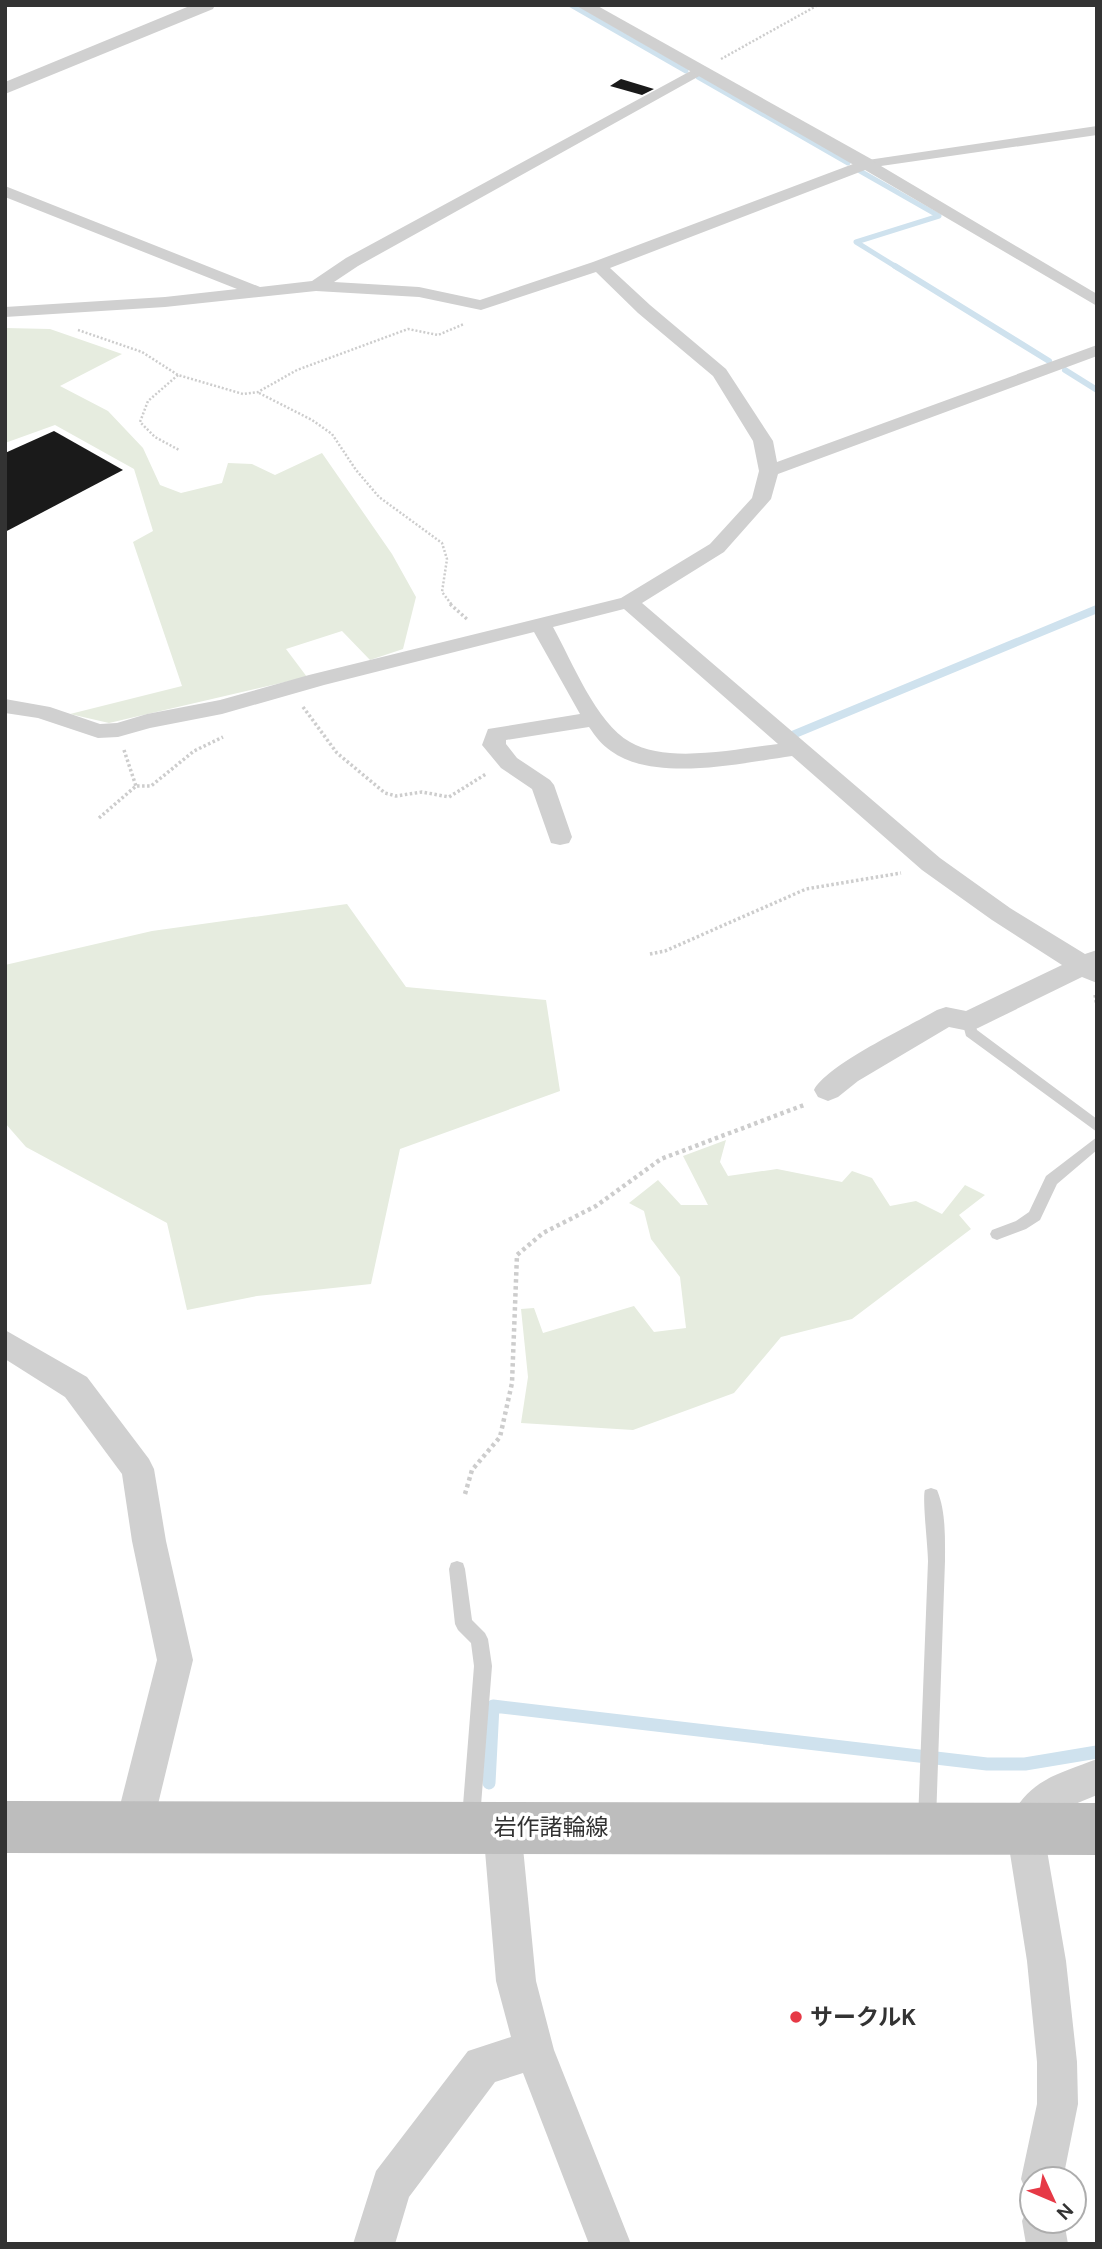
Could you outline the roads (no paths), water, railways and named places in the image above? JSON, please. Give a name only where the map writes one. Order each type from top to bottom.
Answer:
[{"type":"main road","name":"岩作諸輪線","points":[[5,1827],[1097,1829]]},
{"type":"street","points":[[5,89],[207,5]]},
{"type":"street","points":[[583,5],[866,164],[1097,301]]},
{"type":"street","points":[[316,286],[352,261],[698,71]]},
{"type":"street","points":[[5,312],[316,286],[419,292],[481,305],[599,266],[866,164],[1097,130]]},
{"type":"street","points":[[5,191],[259,292]]},
{"type":"street","points":[[5,706],[41,712],[98,731],[118,730],[147,721],[222,707],[487,636],[541,626],[628,602],[718,548],[761,499],[769,471],[763,441],[720,373],[644,309],[599,266]]},
{"type":"street","points":[[769,471],[1097,350]]},
{"type":"street","points":[[628,602],[927,860],[1001,914],[1092,966]]},
{"type":"street","points":[[541,626],[594,719],[620,747],[646,758],[681,761],[800,748]]},
{"type":"street","points":[[560,837],[542,785],[509,762],[494,744],[496,734],[594,719]]},
{"type":"street","points":[[828,1090],[848,1074],[946,1017],[969,1021],[1092,966]]},
{"type":"street","points":[[5,1343],[76,1387],[138,1469],[149,1541],[176,1660],[133,1829]]},
{"type":"street","points":[[1043,2165],[1058,2098],[1051,2000],[1025,1828],[1051,1796],[1097,1777]]},
{"type":"street","points":[[486,1827],[516,1981],[534,2050],[610,2244]]},
{"type":"street","points":[[374,2244],[391,2186],[482,2065],[534,2050]]},
{"type":"lane","points":[[969,1021],[971,1032],[1097,1127]]},
{"type":"lane","points":[[997,1234],[1021,1225],[1035,1216],[1051,1180],[1097,1142]]},
{"type":"lane","points":[[927,1828],[939,1564],[937,1520],[931,1494]]},
{"type":"lane","points":[[457,1569],[464,1624],[479,1639],[486,1827]]},
{"type":"waterway","points":[[571,5],[686,71]]},
{"type":"waterway","points":[[698,77],[848,163]]},
{"type":"waterway","points":[[860,171],[939,216],[856,242],[898,268]]},
{"type":"waterway","points":[[895,266],[1049,361]]},
{"type":"waterway","points":[[1065,370],[1097,390]]},
{"type":"waterway","points":[[790,736],[1097,609]]},
{"type":"waterway","points":[[489,1783],[493,1706],[987,1764],[1025,1764],[1097,1752]]},
{"type":"place","name":"サークルK","points":[[796,2017]]}]
